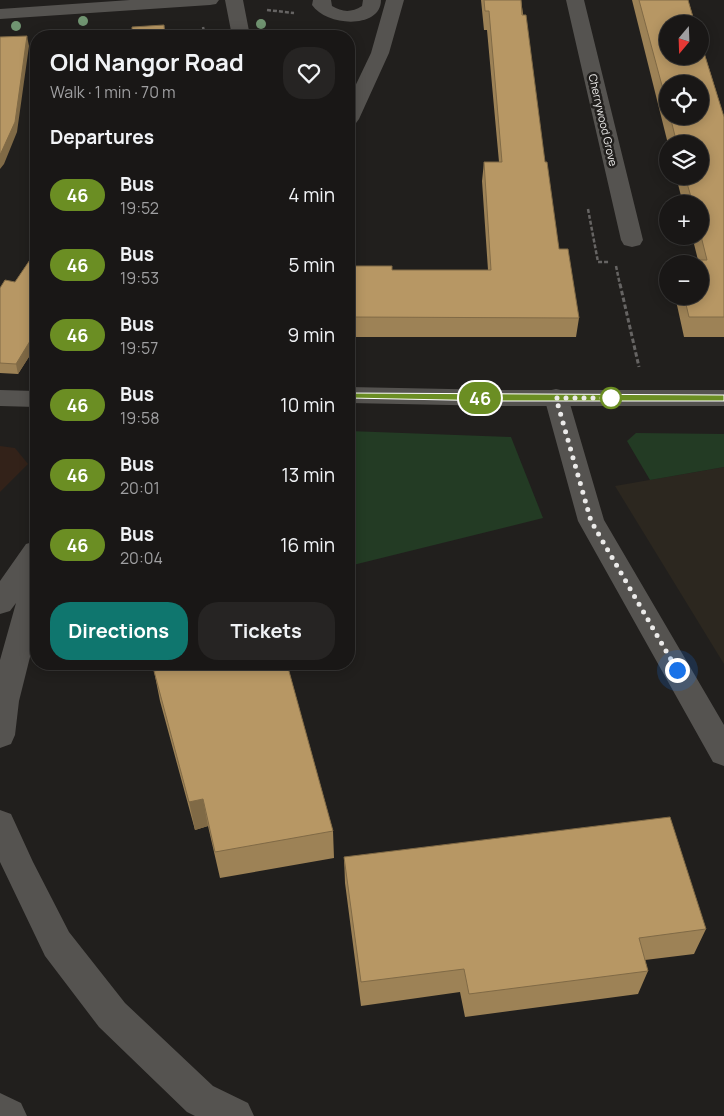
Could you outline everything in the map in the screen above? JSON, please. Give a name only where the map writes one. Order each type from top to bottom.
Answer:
[{"type":"street","points":[[0,14],[210,0]]},
{"type":"street","points":[[234,0],[240,30]]},
{"type":"street","points":[[322,0],[321,5],[326,11],[336,15],[348,16],[366,12],[372,5],[372,0]]},
{"type":"street","points":[[355,106],[380,53],[395,0]]},
{"type":"street","name":"Cherrywood Grove","points":[[574,0],[632,240]]},
{"type":"street","points":[[348,16],[348,30]]},
{"type":"street","points":[[355,396],[724,398]]},
{"type":"street","points":[[0,398],[30,399]]},
{"type":"street","points":[[556,398],[591,521],[724,753]]},
{"type":"street","points":[[0,580],[30,551]]},
{"type":"street","points":[[0,603],[30,560]]},
{"type":"street","points":[[0,735],[4,700],[30,602]]},
{"type":"street","points":[[0,824],[56,944],[112,1015],[200,1099],[235,1116]]},
{"type":"street","points":[[0,1112],[8,1116]]},
{"type":"shaded area","points":[[0,446],[15,448],[28,464],[0,492]]},
{"type":"shaded area","points":[[724,467],[724,664],[615,486]]},
{"type":"green space","points":[[355,431],[511,437],[543,518],[355,565]]},
{"type":"green space","points":[[636,433],[724,434],[724,467],[650,480],[627,441]]},
{"type":"building","points":[[484,0],[521,0],[522,15],[526,15],[545,162],[547,162],[559,249],[568,249],[579,318],[355,317],[355,266],[392,266],[392,270],[491,270],[484,162],[502,162],[489,11],[485,11]]},
{"type":"building","points":[[639,0],[688,0],[692,15],[659,15],[659,65],[708,65],[724,117],[724,317],[689,317],[686,305],[709,305],[709,255],[706,255],[703,245],[709,245],[709,195],[690,195],[688,185],[709,185],[709,135],[675,135],[672,125],[709,125],[709,75],[659,75]]},
{"type":"building","points":[[164,25],[164,30],[132,30],[132,27]]},
{"type":"building","points":[[27,36],[15,122],[0,155],[0,37]]},
{"type":"building","points":[[30,260],[30,341],[16,364],[0,363],[0,288],[5,280],[15,282]]},
{"type":"building","points":[[289,670],[333,831],[215,852],[203,799],[189,802],[154,671]]},
{"type":"building","points":[[670,817],[706,929],[639,938],[648,971],[469,994],[464,969],[361,982],[344,857]]},
{"type":"bus line","name":"46","points":[[355,396],[724,398]]},
{"type":"route","points":[[611,398],[556,398],[591,521],[677,670]]}]
